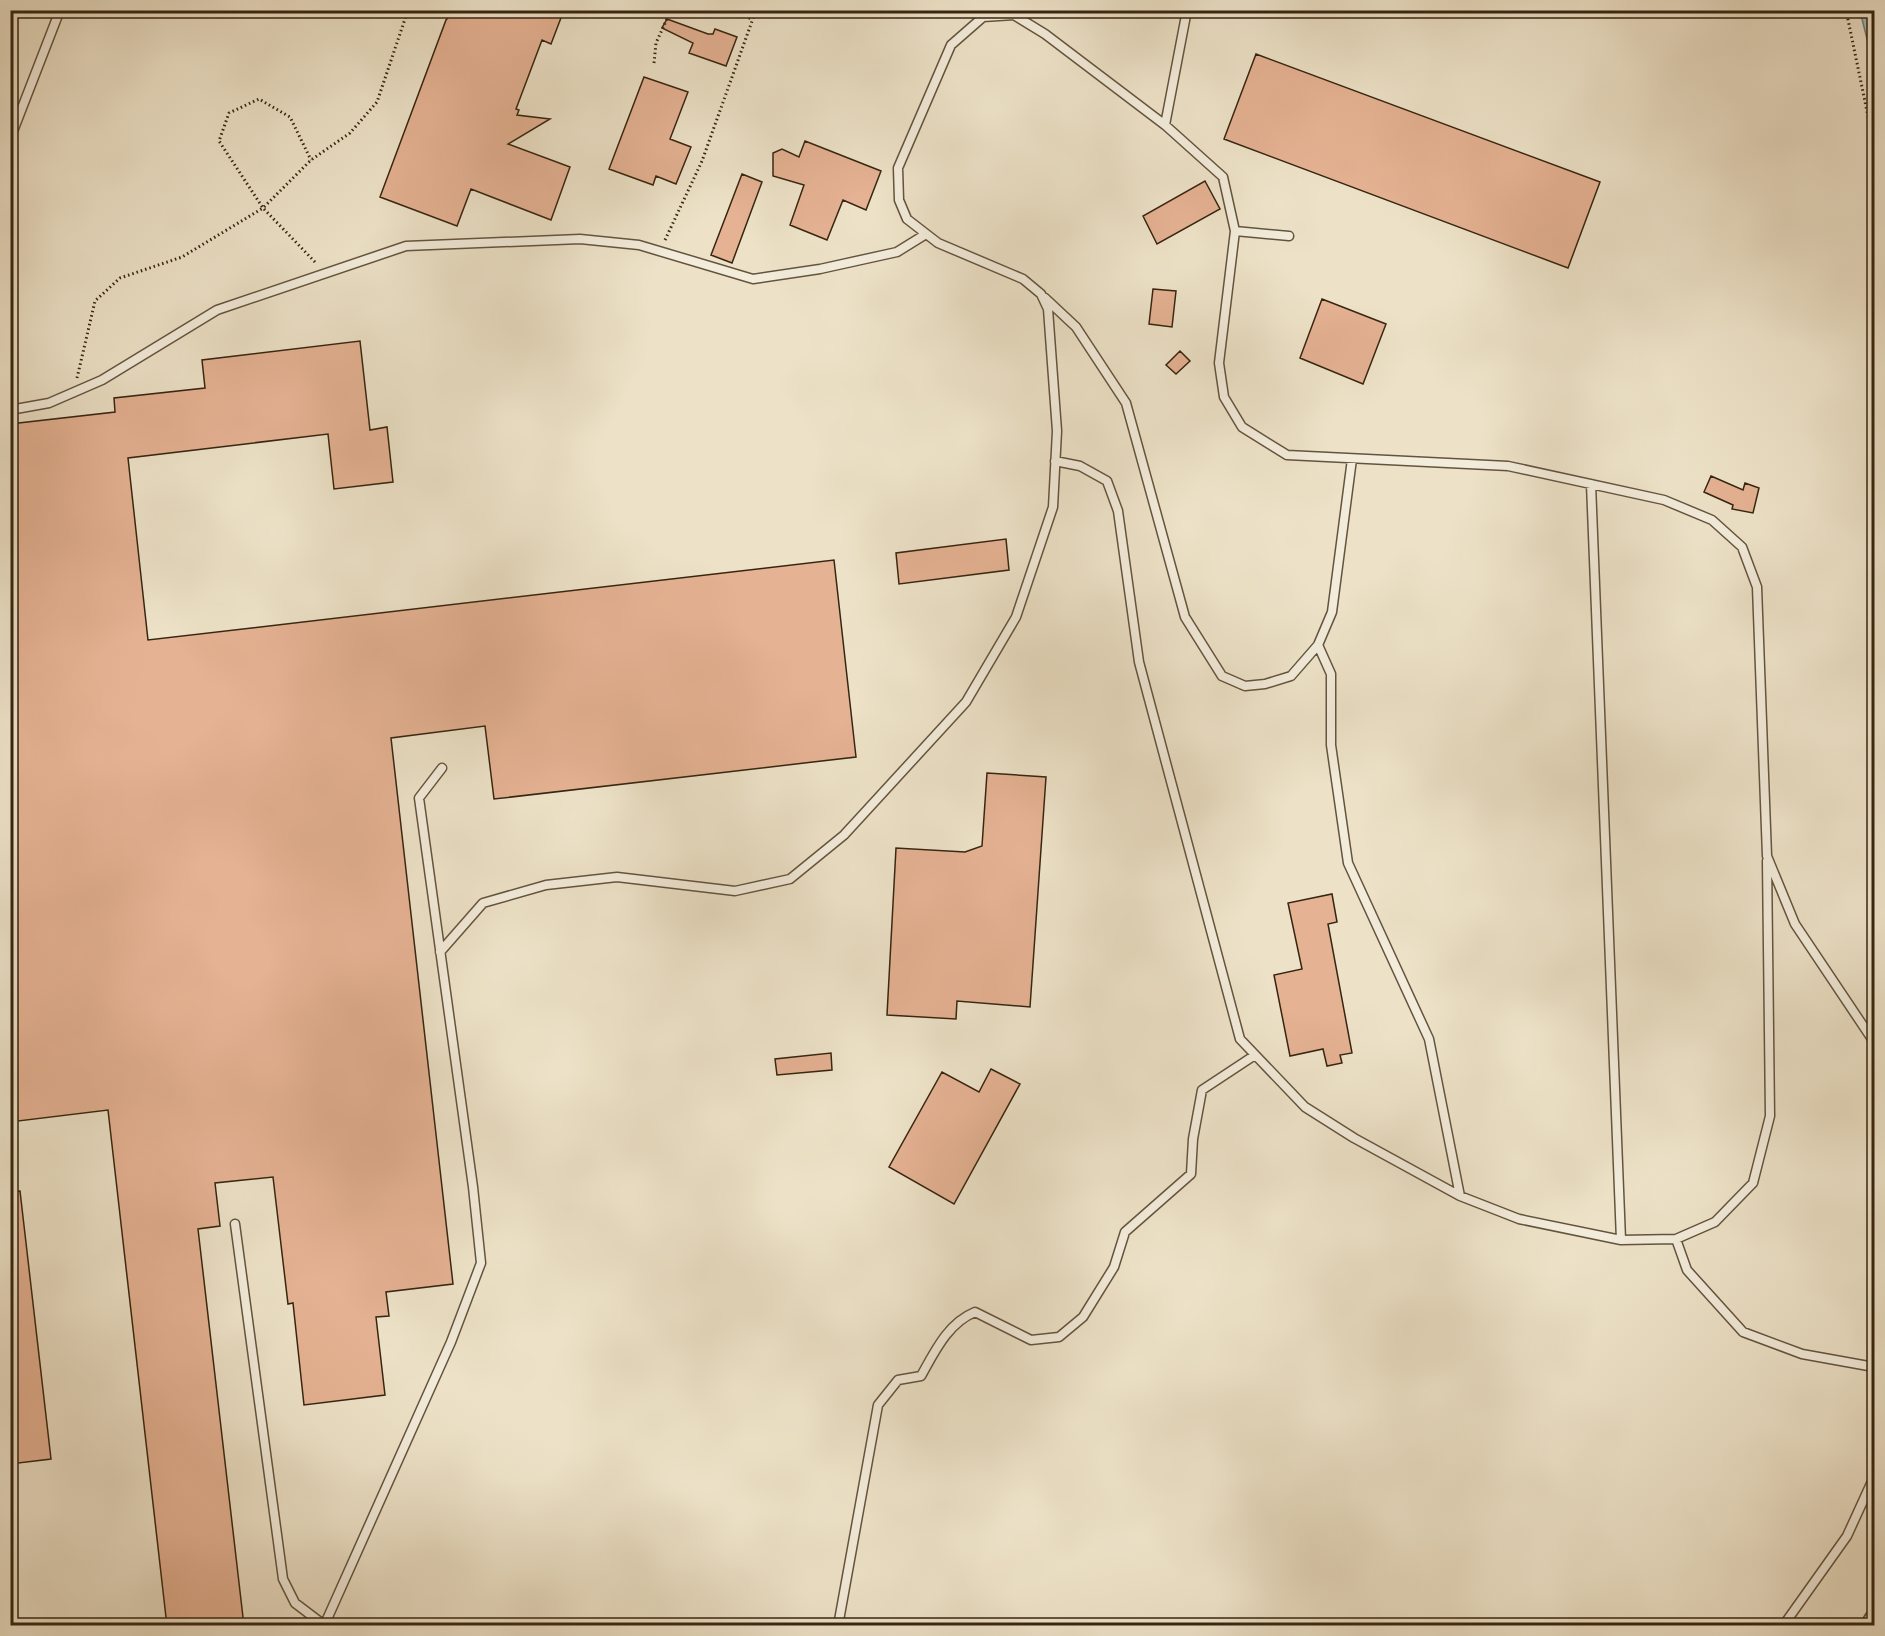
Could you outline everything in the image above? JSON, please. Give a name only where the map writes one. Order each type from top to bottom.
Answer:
[{"type":"street","points":[[1869,1626],[1875,1618]]},
{"type":"lane","points":[[10,140],[60,10]]},
{"type":"lane","points":[[1165,125],[1188,10]]},
{"type":"lane","points":[[1055,461],[1080,466],[1107,481],[1118,511],[1139,662],[1240,1039],[1305,1107],[1354,1138],[1460,1196],[1519,1219],[1621,1240],[1676,1239],[1715,1222],[1753,1183],[1770,1116],[1767,856],[1756,587],[1742,547],[1712,520],[1664,500],[1508,466],[1287,455],[1242,426],[1224,397],[1219,363],[1235,231],[1223,177],[1165,125],[1045,34],[1014,15],[983,17],[951,45],[898,168],[899,201],[908,219],[938,243],[1023,279],[1076,327],[1126,403],[1185,617],[1222,676],[1245,686],[1291,676],[1318,645],[1332,612],[1352,459]]},
{"type":"lane","points":[[1235,231],[1289,236]]},
{"type":"lane","points":[[10,410],[49,404],[102,380],[217,310],[406,246],[580,239],[639,245],[753,279],[820,269],[897,252],[927,234]]},
{"type":"lane","points":[[440,952],[483,903],[546,885],[617,877],[735,891],[790,879],[844,835],[966,702],[1016,617],[1053,507],[1057,431],[1048,309],[1041,294]]},
{"type":"lane","points":[[1590,484],[1621,1240]]},
{"type":"lane","points":[[1318,645],[1331,674],[1331,745],[1348,863],[1429,1039],[1460,1196]]},
{"type":"lane","points":[[236,1224],[283,1579],[295,1603],[324,1625],[451,1342],[481,1263],[473,1187],[419,798],[442,768]]},
{"type":"lane","points":[[1767,856],[1795,924],[1875,1041]]},
{"type":"lane","points":[[838,1626],[878,1405],[898,1380],[921,1376],[938,1346],[960,1319],[967,1315],[975,1312],[1031,1340],[1059,1338],[1083,1317],[1114,1268],[1125,1232],[1191,1174],[1193,1139],[1202,1090],[1254,1055]]},
{"type":"lane","points":[[1676,1239],[1687,1270],[1743,1332],[1802,1354],[1875,1367]]},
{"type":"lane","points":[[1783,1626],[1847,1536],[1875,1477]]},
{"type":"path","points":[[75,392],[95,301],[120,278],[182,257],[263,208],[311,160],[350,133],[376,102],[408,10]]},
{"type":"path","points":[[654,63],[656,43],[671,10]]},
{"type":"path","points":[[738,10],[752,20]]},
{"type":"path","points":[[660,251],[702,161],[756,10]]},
{"type":"path","points":[[1846,10],[1875,145]]},
{"type":"path","points":[[311,160],[290,117],[270,105],[259,99],[229,113],[219,141],[263,208],[293,242],[326,272]]},
{"type":"water","points":[[1860,11],[1874,11],[1874,67]]},
{"type":"building","points":[[455,10],[564,10],[551,44],[542,40],[516,109],[519,110],[517,115],[550,119],[508,144],[570,167],[551,220],[471,189],[457,226],[380,197],[446,20]]},
{"type":"building","points":[[667,19],[708,34],[713,34],[715,29],[737,37],[726,66],[689,53],[693,43],[662,28]]},
{"type":"building","points":[[1256,54],[1600,182],[1568,268],[1224,139]]},
{"type":"building","points":[[644,77],[688,92],[670,139],[691,147],[676,184],[656,176],[653,185],[609,169]]},
{"type":"building","points":[[805,141],[881,171],[866,210],[843,200],[827,240],[790,225],[804,185],[773,176],[773,153],[782,149],[799,157]]},
{"type":"building","points":[[742,174],[762,182],[732,263],[711,255]]},
{"type":"building","points":[[1205,181],[1220,209],[1157,244],[1143,216]]},
{"type":"building","points":[[1153,289],[1176,291],[1172,327],[1149,324]]},
{"type":"building","points":[[1322,299],[1386,324],[1363,384],[1300,358]]},
{"type":"building","points":[[360,341],[370,430],[387,427],[393,482],[334,489],[328,434],[128,458],[148,640],[834,560],[856,757],[494,799],[485,726],[391,738],[453,1284],[386,1292],[389,1316],[376,1317],[385,1395],[304,1405],[293,1303],[288,1304],[273,1177],[215,1183],[220,1226],[198,1229],[244,1626],[167,1626],[108,1110],[10,1122],[10,424],[115,412],[114,398],[205,388],[202,360]]},
{"type":"building","points":[[1180,351],[1190,361],[1176,374],[1166,365]]},
{"type":"building","points":[[1711,476],[1743,490],[1745,483],[1759,488],[1753,513],[1732,509],[1733,505],[1704,492]]},
{"type":"building","points":[[1006,539],[1009,570],[899,584],[896,553]]},
{"type":"building","points":[[987,773],[1046,777],[1030,1007],[957,1001],[956,1019],[887,1015],[896,848],[965,852],[982,846]]},
{"type":"building","points":[[1332,894],[1337,922],[1328,924],[1352,1053],[1340,1055],[1342,1063],[1327,1066],[1323,1049],[1290,1056],[1274,975],[1302,969],[1288,903]]},
{"type":"building","points":[[831,1053],[832,1070],[777,1075],[775,1059]]},
{"type":"building","points":[[991,1069],[1020,1084],[954,1204],[889,1167],[942,1072],[979,1092]]},
{"type":"building","points":[[20,1191],[51,1459],[10,1464],[10,1192]]}]
